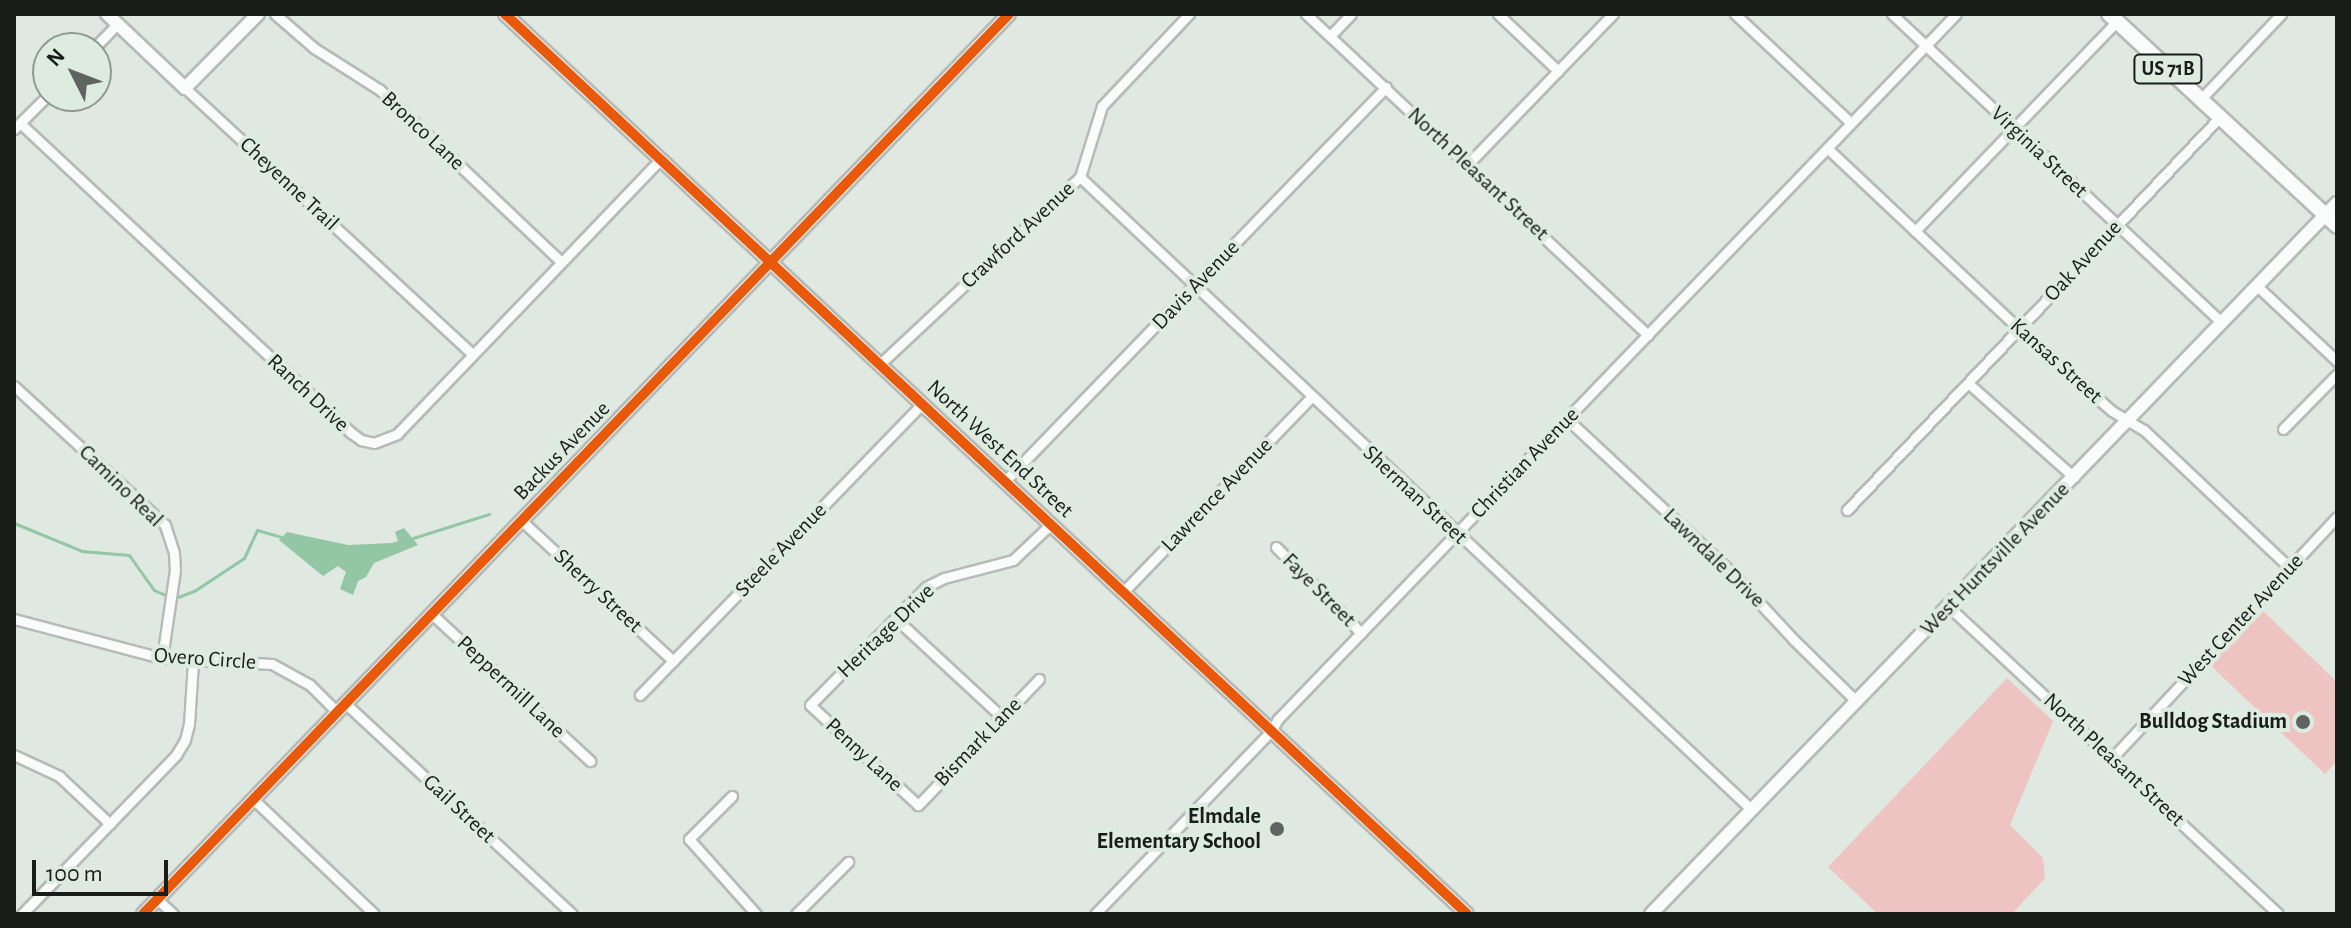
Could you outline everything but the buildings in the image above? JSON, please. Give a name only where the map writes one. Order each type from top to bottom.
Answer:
[{"type":"main road","name":"US 71B","points":[[2113,18],[2337,226]]},
{"type":"street","name":"Cheyenne Trail","points":[[107,14],[472,354]]},
{"type":"street","points":[[185,88],[258,14]]},
{"type":"street","name":"Bronco Lane","points":[[275,14],[314,48],[380,90],[561,262]]},
{"type":"street","name":"North West End Street","points":[[505,14],[1467,914]]},
{"type":"street","name":"Crawford Avenue","points":[[880,364],[1080,177],[1102,106],[1189,14]]},
{"type":"street","name":"North Pleasant Street","points":[[1306,14],[1648,335]]},
{"type":"street","points":[[1330,36],[1351,14]]},
{"type":"street","points":[[1498,14],[1558,71]]},
{"type":"street","points":[[1468,164],[1613,14]]},
{"type":"street","points":[[1735,14],[1851,123]]},
{"type":"street","name":"Virginia Street","points":[[1892,14],[2221,322]]},
{"type":"street","name":"Christian Avenue","points":[[1095,914],[1956,14]]},
{"type":"street","points":[[2201,99],[2281,14]]},
{"type":"street","name":"Backus Avenue","points":[[143,914],[1007,15]]},
{"type":"street","points":[[1915,231],[2014,129],[2113,18]]},
{"type":"street","points":[[109,32],[117,24]]},
{"type":"street","name":"Davis Avenue","points":[[1005,481],[1386,87]]},
{"type":"street","points":[[17,126],[32,111]]},
{"type":"street","name":"Oak Avenue","points":[[1847,510],[2220,117]]},
{"type":"street","name":"Ranch Drive","points":[[17,126],[361,440],[374,443],[397,434],[660,160]]},
{"type":"street","name":"Kansas Street","points":[[1827,148],[2019,329],[2112,411],[2144,430],[2290,568]]},
{"type":"street","name":"Sherman Street","points":[[1080,177],[1752,810]]},
{"type":"street","name":"West Huntsville Avenue","points":[[1651,914],[2337,203]]},
{"type":"street","points":[[2257,286],[2337,361]]},
{"type":"street","points":[[2283,429],[2337,374]]},
{"type":"street","points":[[1968,383],[2074,477]]},
{"type":"street","name":"Camino Real","points":[[14,386],[165,525],[171,539],[175,570],[162,658]]},
{"type":"street","name":"Lawrence Avenue","points":[[1123,592],[1311,397]]},
{"type":"street","name":"Steele Avenue","points":[[640,695],[922,404]]},
{"type":"street","name":"Lawndale Drive","points":[[1567,419],[1728,569],[1857,702]]},
{"type":"street","name":"West Center Avenue","points":[[2113,757],[2337,517]]},
{"type":"street","name":"Sherry Street","points":[[522,521],[673,661]]},
{"type":"street","name":"Heritage Drive","points":[[810,705],[926,587],[944,578],[1013,560],[1051,524]]},
{"type":"street","name":"Faye Street","points":[[1276,547],[1361,633]]},
{"type":"street","name":"North Pleasant Street","points":[[1949,607],[2278,914]]},
{"type":"street","name":"Peppermill Lane","points":[[432,614],[590,761]]},
{"type":"street","points":[[895,618],[1002,717]]},
{"type":"street","name":"Overo Circle","points":[[14,619],[162,658],[272,664],[341,707]]},
{"type":"street","points":[[22,914],[176,755],[185,740],[193,662]]},
{"type":"street","name":"Bismark Lane","points":[[918,805],[1039,679]]},
{"type":"street","name":"Penny Lane","points":[[810,705],[918,805]]},
{"type":"street","name":"Gail Street","points":[[341,707],[572,914]]},
{"type":"street","points":[[14,755],[59,776],[110,824]]},
{"type":"street","points":[[732,796],[689,839],[756,914]]},
{"type":"street","points":[[253,799],[374,914]]},
{"type":"street","points":[[796,914],[848,862]]},
{"type":"street","points":[[157,899],[173,914]]},
{"type":"shaded area","points":[[404,528],[418,545],[374,563],[366,577],[358,581],[353,595],[340,589],[346,572],[338,566],[323,576],[279,540],[287,532],[348,545],[392,543],[398,541],[395,532]]},
{"type":"shaded area","name":"Bulldog Stadium","points":[[2262,610],[2337,682],[2337,761],[2325,774],[2210,665]]},
{"type":"shaded area","points":[[2007,678],[2053,721],[2010,825],[2043,858],[2045,878],[2012,914],[1878,914],[1828,867]]},
{"type":"waterway","points":[[413,538],[489,514]]},
{"type":"waterway","points":[[14,523],[82,551],[129,555],[154,590],[165,595]]},
{"type":"waterway","points":[[178,597],[194,591],[244,558],[257,530],[282,537]]},
{"type":"cycle path","points":[[505,14],[1467,914]]},
{"type":"cycle path","points":[[143,914],[1009,14]]},
{"type":"place","name":"Bulldog Stadium","points":[[2303,722]]},
{"type":"place","name":"Elmdale Elementary School","points":[[1277,829]]}]
